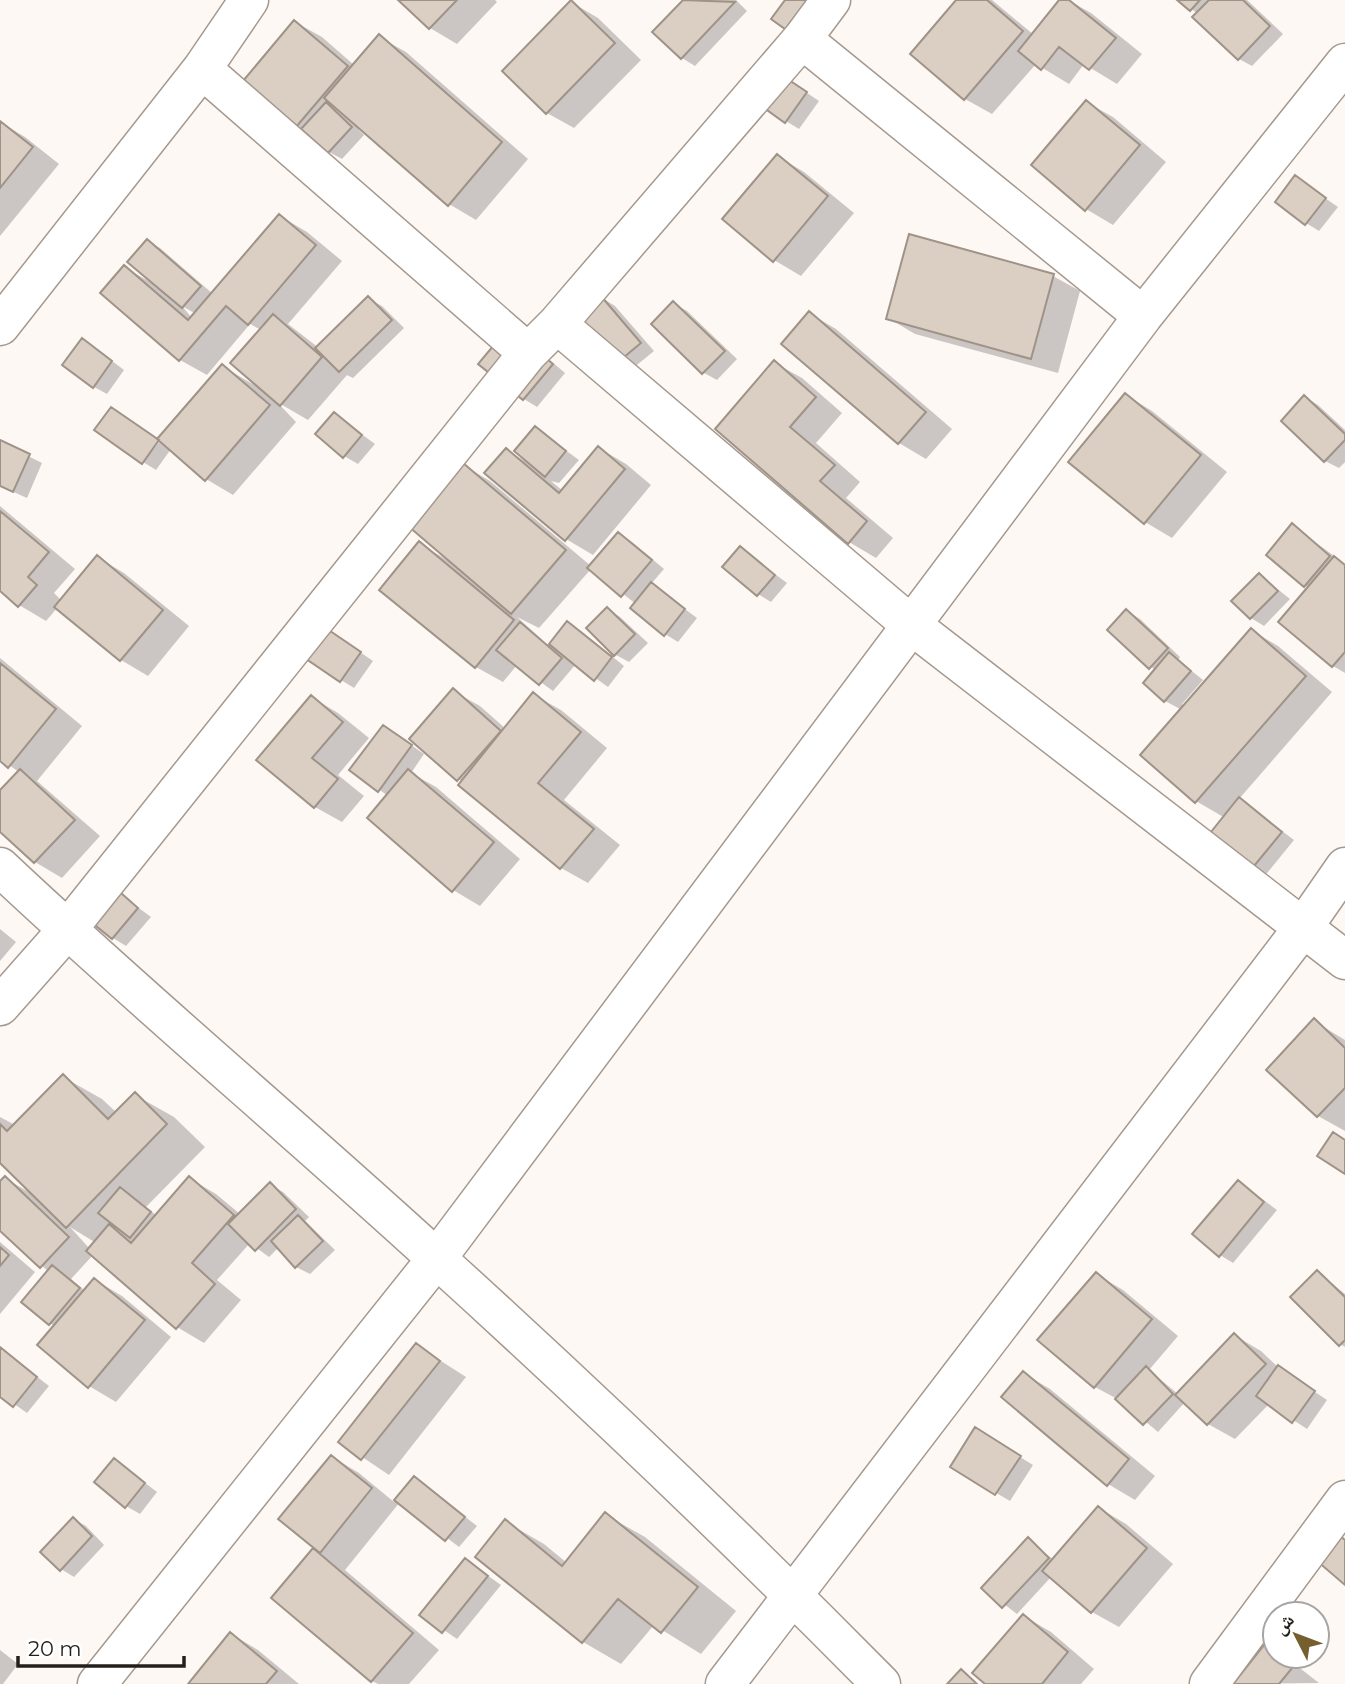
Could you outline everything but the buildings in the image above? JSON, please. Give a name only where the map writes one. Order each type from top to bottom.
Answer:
[{"type":"street","points":[[0,327],[202,68],[249,0]]},
{"type":"street","points":[[0,1006],[67,930],[528,354],[557,324],[802,39],[831,0]]},
{"type":"street","points":[[802,39],[1143,316]]},
{"type":"street","points":[[97,1684],[437,1258],[1143,316],[1345,63]]},
{"type":"street","points":[[202,68],[528,354]]},
{"type":"street","points":[[557,324],[910,624],[1345,960]]},
{"type":"street","points":[[0,867],[67,930],[437,1258],[794,1596],[881,1684]]},
{"type":"street","points":[[725,1684],[1302,929],[1345,867]]},
{"type":"street","points":[[1209,1684],[1345,1500]]}]
